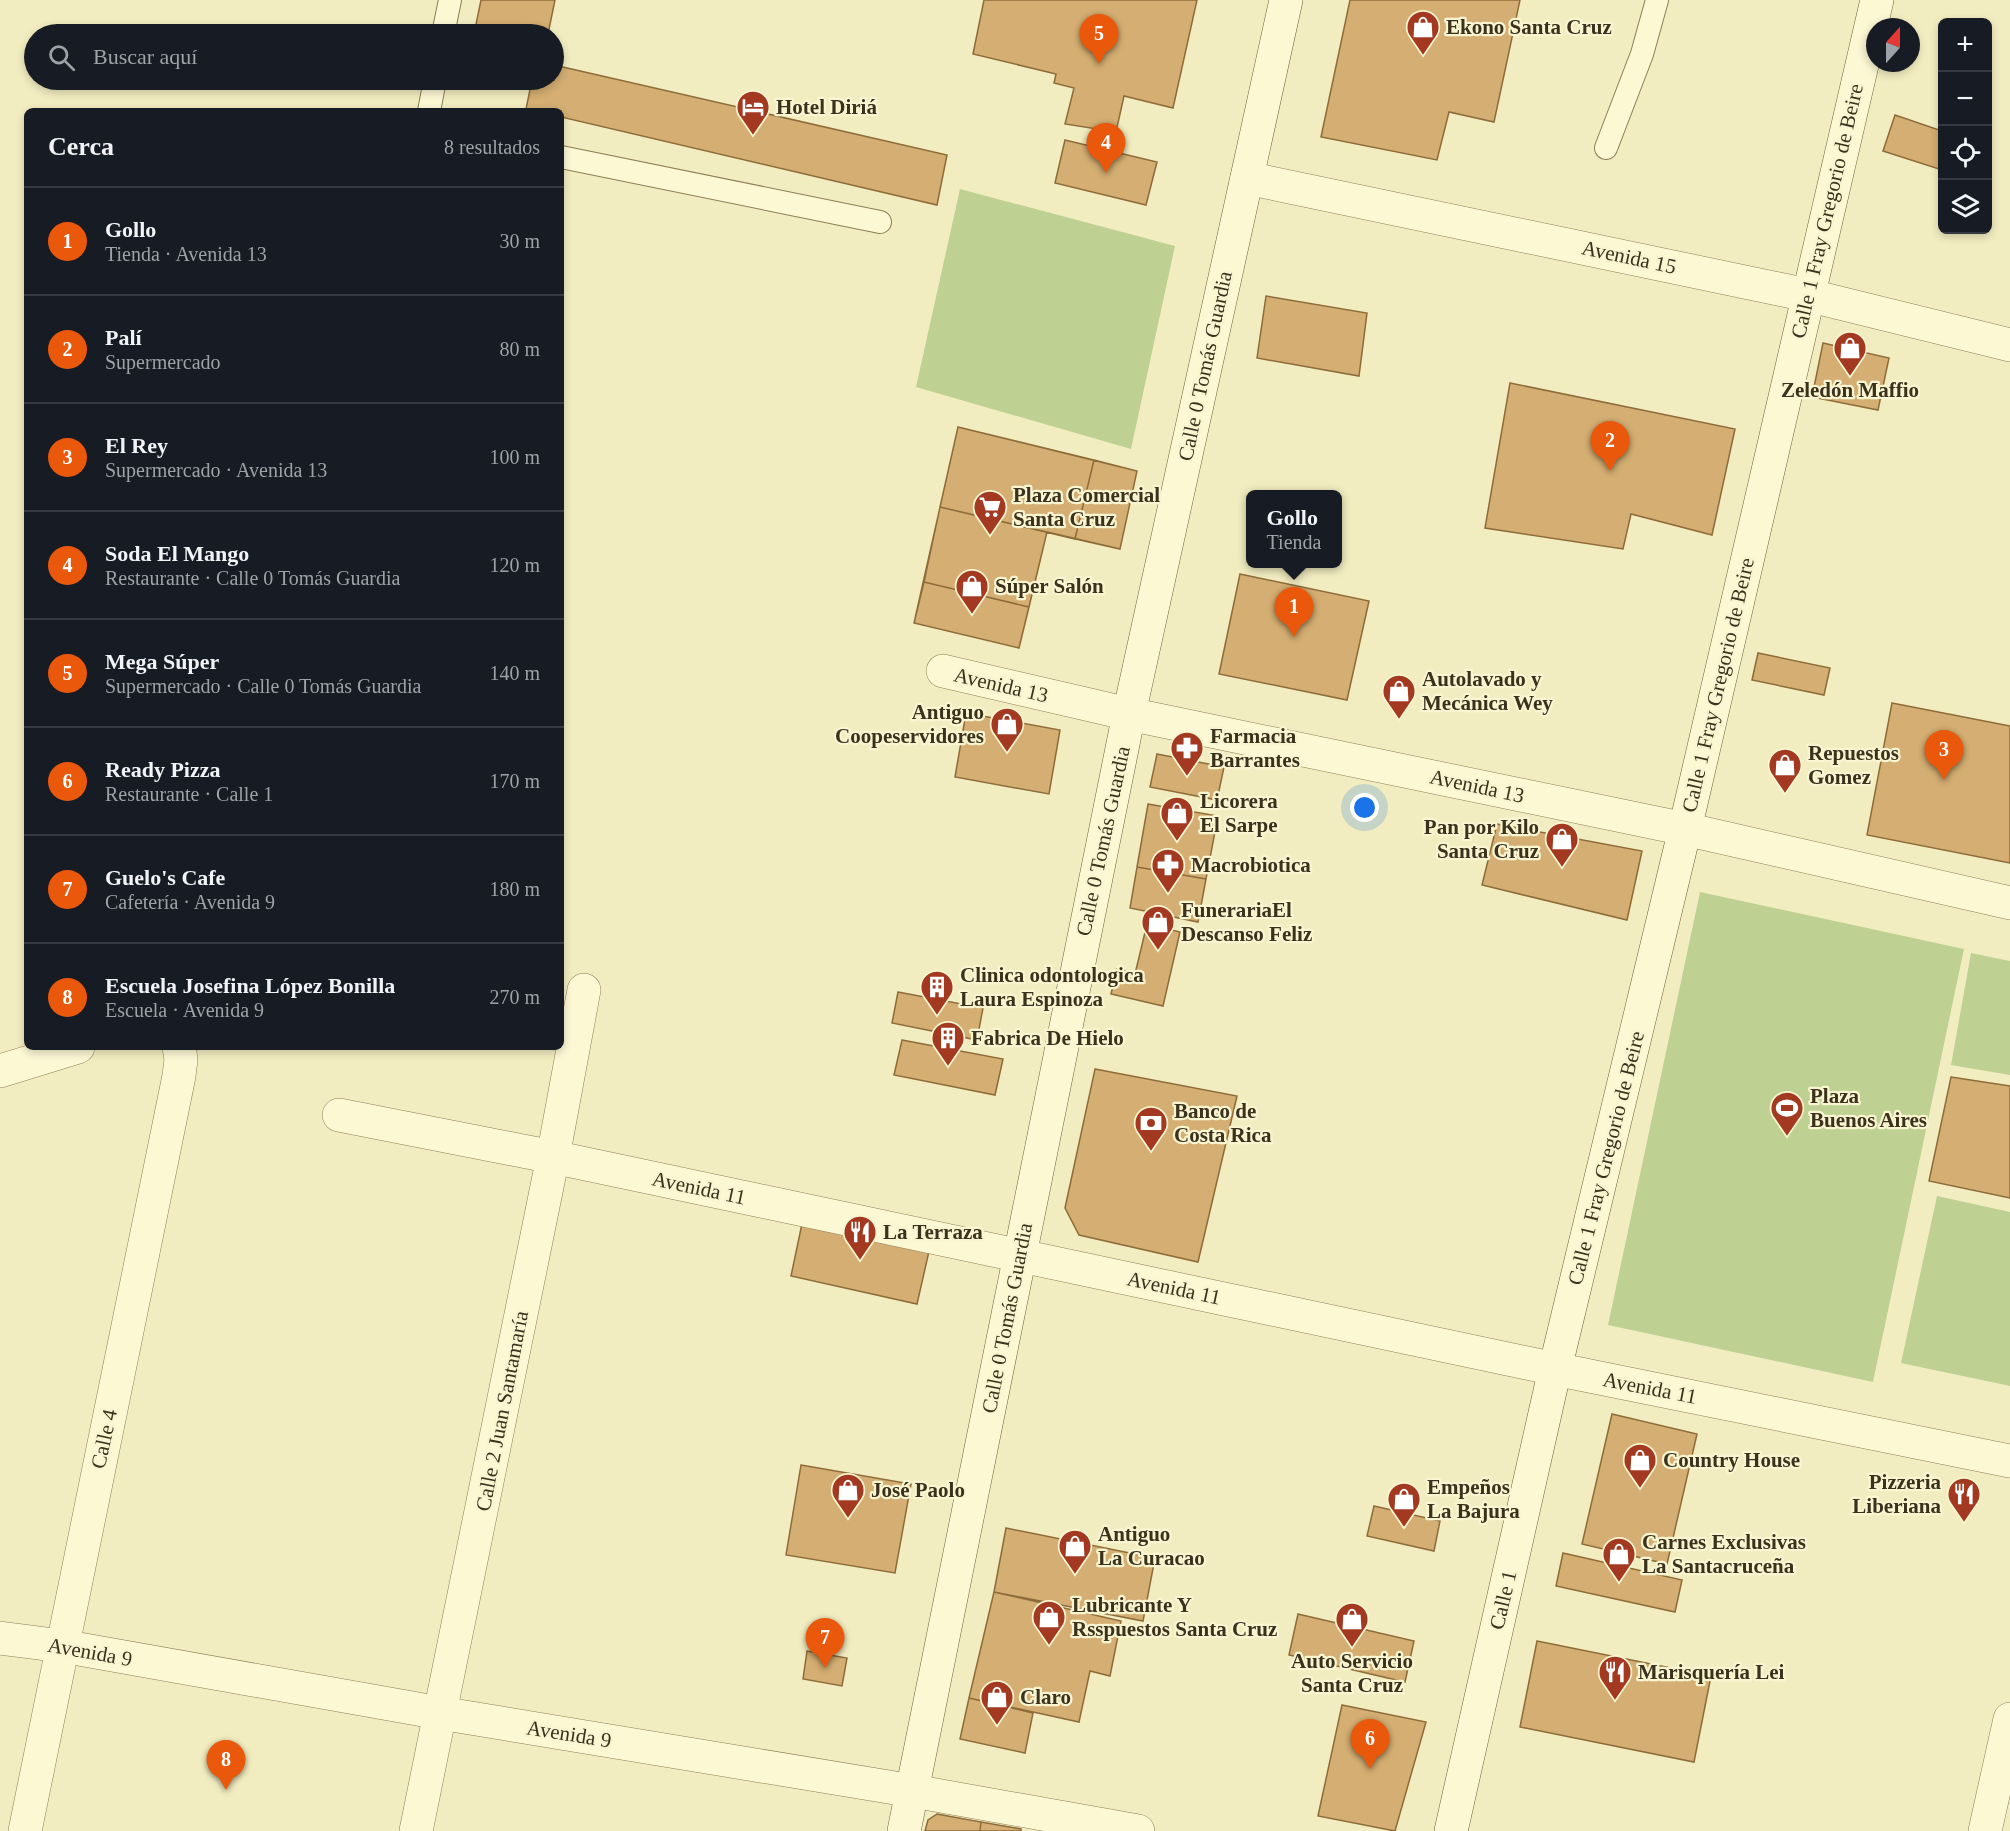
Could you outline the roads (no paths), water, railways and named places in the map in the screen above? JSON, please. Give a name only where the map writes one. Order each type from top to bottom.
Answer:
[{"type":"street","name":"Calle 0 Tomás Guardia","points":[[904,1831],[1129,714],[1286,0]]},
{"type":"street","name":"Calle 1 Fray Gregorio de Beire","points":[[1555,1369],[1685,829],[1877,0]]},
{"type":"street","name":"Avenida 15","points":[[1247,178],[1807,295],[2010,345]]},
{"type":"street","name":"Avenida 13","points":[[943,671],[1129,714],[1685,829],[2010,903]]},
{"type":"street","name":"Calle 2 Juan Santamaría","points":[[416,1831],[553,1157],[584,990]]},
{"type":"street","points":[[0,1071],[68,1050]]},
{"type":"street","name":"Calle 4","points":[[25,1831],[179,1076],[180,1050]]},
{"type":"street","name":"Avenida 11","points":[[339,1115],[553,1157],[1555,1369],[2010,1461]]},
{"type":"street","name":"Calle 1","points":[[1451,1831],[1555,1369]]},
{"type":"street","name":"Avenida 9","points":[[0,1638],[62,1646],[440,1713],[913,1791],[1138,1831]]},
{"type":"street","points":[[1984,1831],[2010,1719]]},
{"type":"lane","points":[[445,24],[450,0]]},
{"type":"lane","points":[[1606,148],[1642,54],[1657,0]]},
{"type":"lane","points":[[430,108],[433,90]]},
{"type":"lane","points":[[564,158],[880,222]]},
{"type":"place","name":"Ekono Santa Cruz","points":[[1423,56]]},
{"type":"place","name":"Mega Súper","points":[[1099,64]]},
{"type":"place","name":"Hotel Diriá","points":[[753,136]]},
{"type":"place","name":"Soda El Mango","points":[[1106,173]]},
{"type":"place","name":"Zeledón Maffio","points":[[1850,377]]},
{"type":"place","name":"Palí","points":[[1610,471]]},
{"type":"place","name":"Plaza Comercial Santa Cruz","points":[[990,536]]},
{"type":"place","name":"Súper Salón","points":[[972,615]]},
{"type":"place","name":"Gollo","points":[[1294,637]]},
{"type":"place","name":"Autolavado y Mecánica Wey","points":[[1399,720]]},
{"type":"place","name":"Antiguo Coopeservidores","points":[[1007,753]]},
{"type":"place","name":"Farmacia Barrantes","points":[[1187,777]]},
{"type":"place","name":"El Rey","points":[[1944,780]]},
{"type":"place","name":"Repuestos Gomez","points":[[1785,794]]},
{"type":"place","name":"Licorera El Sarpe","points":[[1177,842]]},
{"type":"place","name":"Pan por Kilo Santa Cruz","points":[[1562,868]]},
{"type":"place","name":"Macrobiotica","points":[[1168,894]]},
{"type":"place","name":"FunerariaEl Descanso Feliz","points":[[1158,951]]},
{"type":"place","name":"Clinica odontologica Laura Espinoza","points":[[937,1016]]},
{"type":"place","name":"Fabrica De Hielo","points":[[948,1067]]},
{"type":"place","name":"Plaza Buenos Aires","points":[[1787,1137]]},
{"type":"place","name":"Banco de Costa Rica","points":[[1151,1152]]},
{"type":"place","name":"La Terraza","points":[[860,1261]]},
{"type":"place","name":"Country House","points":[[1640,1489]]},
{"type":"place","name":"José Paolo","points":[[848,1519]]},
{"type":"place","name":"Pizzeria Liberiana","points":[[1964,1523]]},
{"type":"place","name":"Empeños La Bajura","points":[[1404,1528]]},
{"type":"place","name":"Antiguo La Curacao","points":[[1075,1575]]},
{"type":"place","name":"Carnes Exclusivas La Santacruceña","points":[[1619,1583]]},
{"type":"place","name":"Lubricante Y Rsspuestos Santa Cruz","points":[[1049,1646]]},
{"type":"place","name":"Auto Servicio Santa Cruz","points":[[1352,1648]]},
{"type":"place","name":"Guelo's Cafe","points":[[825,1668]]},
{"type":"place","name":"Marisquería Lei","points":[[1615,1701]]},
{"type":"place","name":"Claro","points":[[997,1726]]},
{"type":"place","name":"Ready Pizza","points":[[1370,1769]]},
{"type":"place","name":"Escuela Josefina López Bonilla","points":[[226,1790]]}]
